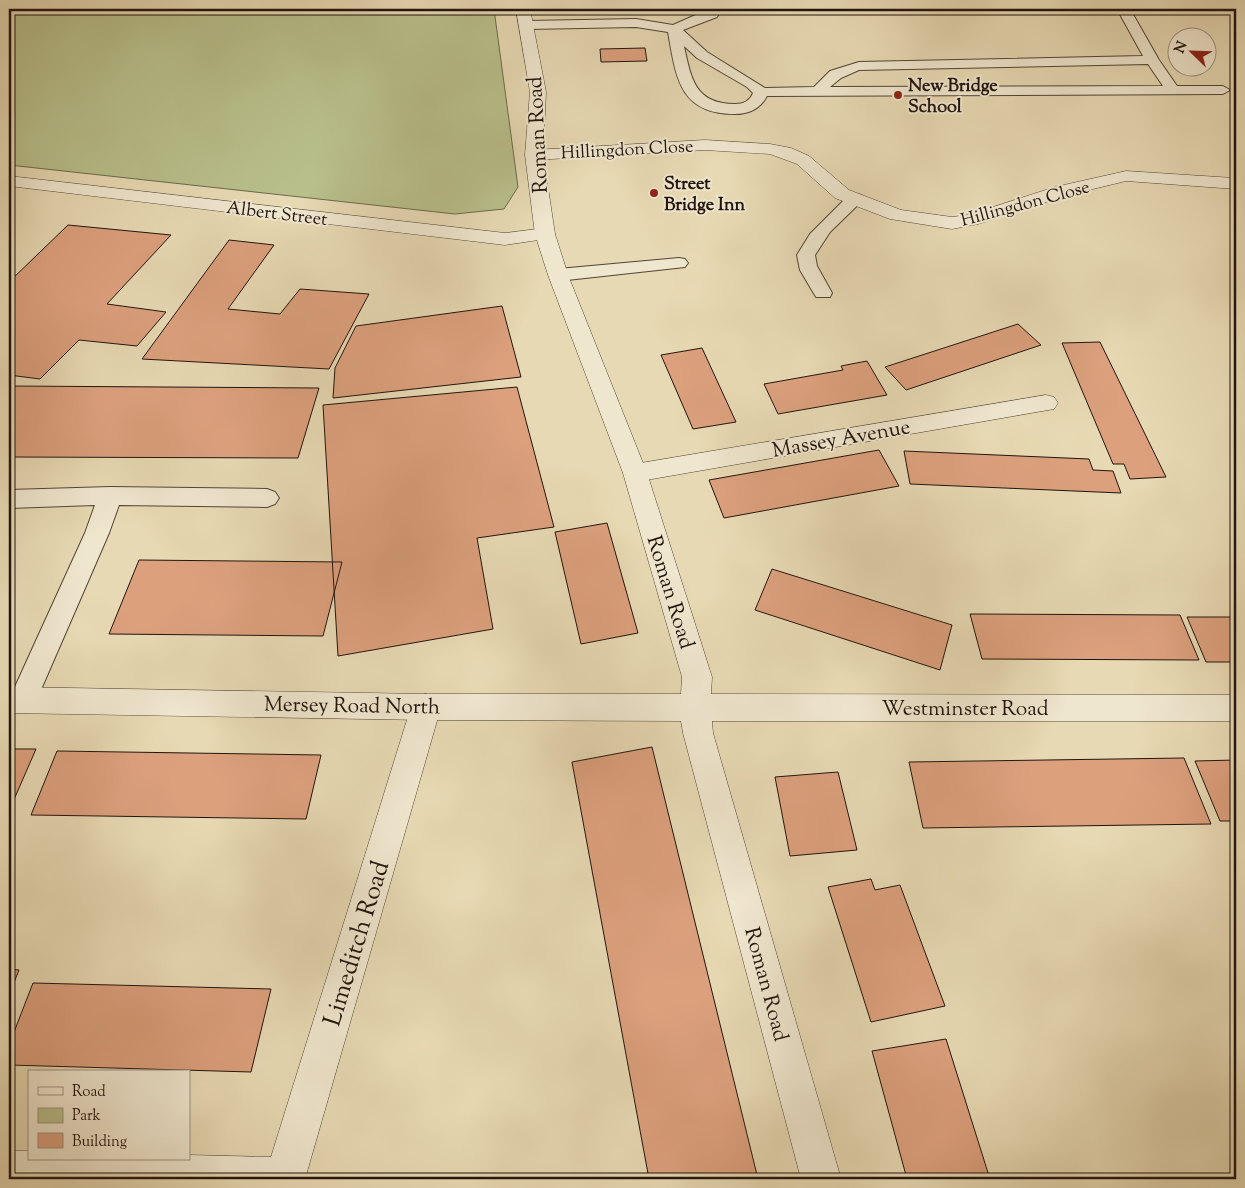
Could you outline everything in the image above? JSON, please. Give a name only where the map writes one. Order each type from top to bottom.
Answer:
[{"type":"street","name":"Roman Road","points":[[525,17],[538,92],[534,154],[545,234],[558,276],[635,473],[697,678],[694,707],[698,733],[821,1179]]},
{"type":"street","name":"Hillingdon Close","points":[[534,154],[705,145],[770,149],[785,152],[803,160],[831,185],[855,199],[897,215],[952,223],[972,220],[1062,191],[1126,176],[1234,184]]},
{"type":"street","name":"Albert Street","points":[[9,181],[505,239],[545,234]]},
{"type":"street","name":"Massey Avenue","points":[[635,473],[1046,402]]},
{"type":"street","name":"Mersey Road North","points":[[16,700],[426,707],[694,707]]},
{"type":"street","name":"Limeditch Road","points":[[285,1178],[426,707]]},
{"type":"street","name":"Westminster Road","points":[[694,707],[1236,708]]},
{"type":"street","points":[[9,1171],[285,1178]]},
{"type":"lane","points":[[674,29],[712,14],[715,9]]},
{"type":"lane","points":[[1124,9],[1152,60],[1173,90]]},
{"type":"lane","points":[[525,17],[644,23],[674,29],[702,54],[752,84],[761,92],[1223,90]]},
{"type":"lane","points":[[674,29],[686,81],[690,92],[698,102],[710,107],[739,109],[751,106],[759,100],[761,92]]},
{"type":"lane","points":[[818,92],[830,76],[842,70],[859,66],[1152,60]]},
{"type":"lane","points":[[823,293],[806,262],[806,254],[813,242],[855,199]]},
{"type":"lane","points":[[558,276],[679,263]]},
{"type":"lane","points":[[16,700],[93,542],[110,496]]},
{"type":"lane","points":[[9,499],[110,496],[267,498]]},
{"type":"green space","points":[[9,9],[494,9],[518,187],[504,209],[455,214],[9,165]]},
{"type":"building","points":[[645,48],[647,61],[601,62],[600,49]]},
{"type":"building","points":[[68,225],[171,235],[107,304],[166,312],[137,346],[79,340],[40,379],[9,375],[9,282]]},
{"type":"building","points":[[229,240],[274,245],[228,309],[280,314],[300,289],[369,294],[329,369],[142,359]]},
{"type":"building","points":[[502,306],[521,377],[333,398],[335,368],[356,326]]},
{"type":"building","points":[[1018,324],[1041,345],[906,390],[885,367]]},
{"type":"building","points":[[1100,342],[1166,477],[1130,479],[1124,464],[1113,464],[1062,343]]},
{"type":"building","points":[[702,348],[736,422],[693,429],[661,355]]},
{"type":"building","points":[[867,361],[887,395],[778,414],[764,384],[843,370],[841,366]]},
{"type":"building","points":[[9,386],[319,388],[298,458],[9,457]]},
{"type":"building","points":[[517,387],[554,527],[477,538],[493,629],[338,656],[323,405]]},
{"type":"building","points":[[879,450],[899,486],[724,518],[709,480]]},
{"type":"building","points":[[904,451],[1089,459],[1093,470],[1113,471],[1121,493],[910,484]]},
{"type":"building","points":[[607,523],[638,633],[581,644],[555,532]]},
{"type":"building","points":[[139,560],[342,562],[323,636],[109,634]]},
{"type":"building","points":[[772,569],[952,625],[940,670],[755,610]]},
{"type":"building","points":[[970,614],[1180,615],[1199,660],[982,659]]},
{"type":"building","points":[[1187,617],[1236,617],[1236,662],[1206,662]]},
{"type":"building","points":[[652,747],[758,1179],[649,1179],[572,762]]},
{"type":"building","points":[[9,749],[36,749],[9,811]]},
{"type":"building","points":[[57,751],[321,755],[306,819],[31,815]]},
{"type":"building","points":[[1184,758],[1211,824],[923,828],[909,762]]},
{"type":"building","points":[[1236,760],[1236,821],[1220,821],[1195,761]]},
{"type":"building","points":[[838,772],[857,850],[790,856],[775,777]]},
{"type":"building","points":[[871,879],[875,890],[900,885],[945,1006],[871,1022],[828,887]]},
{"type":"building","points":[[9,969],[19,970],[9,995]]},
{"type":"building","points":[[33,983],[271,989],[251,1072],[9,1065],[9,1045]]},
{"type":"building","points":[[946,1039],[989,1176],[971,1179],[907,1179],[872,1051]]},
{"type":"place","name":"New Bridge School","points":[[898,95]]},
{"type":"place","name":"Street Bridge Inn","points":[[654,193]]}]
